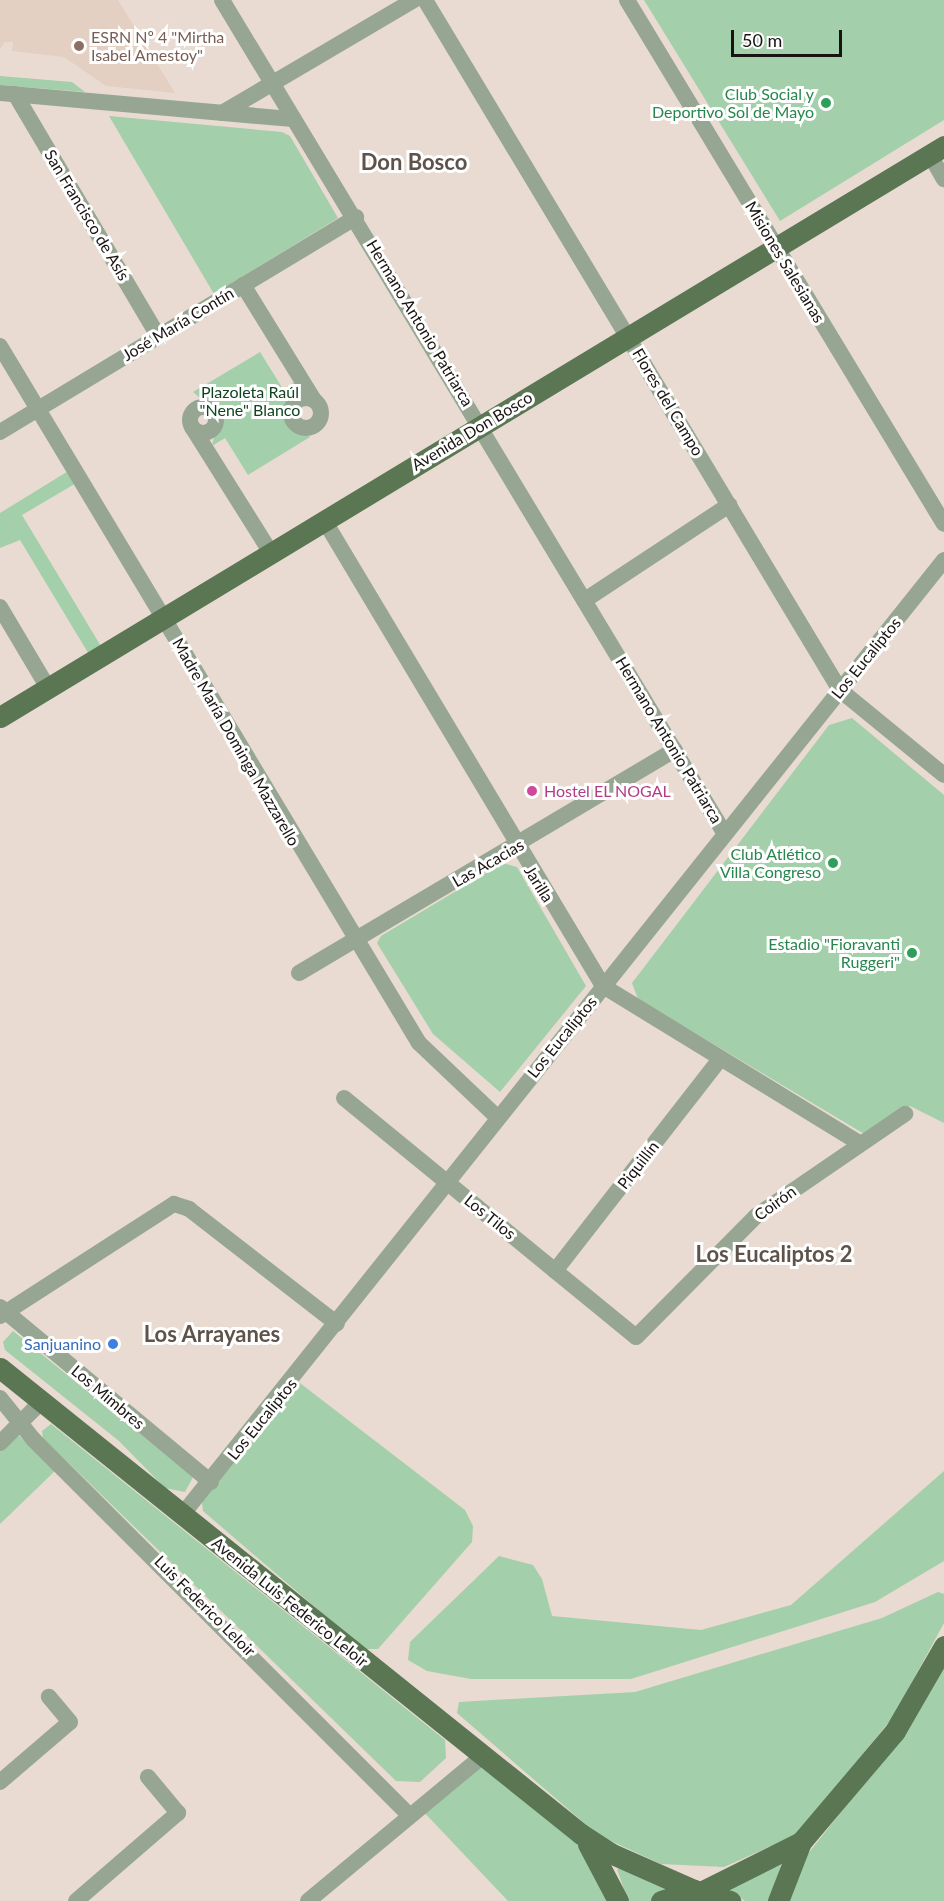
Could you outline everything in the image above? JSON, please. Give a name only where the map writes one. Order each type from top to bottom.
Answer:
[{"type":"main road","name":"Avenida Don Bosco","points":[[0,717],[937,150]]},
{"type":"main road","name":"Avenida Luis Federico Leloir","points":[[0,1368],[581,1834],[610,1853],[730,1901]]},
{"type":"main road","points":[[778,1901],[801,1842],[895,1731],[944,1646]]},
{"type":"main road","name":"Avenida Luis Federico Leloir","points":[[581,1834],[606,1869],[618,1901]]},
{"type":"main road","points":[[661,1901],[699,1890],[801,1842]]},
{"type":"street","name":"Hermano Antonio Patriarca","points":[[222,0],[290,119],[356,217],[725,834]]},
{"type":"street","points":[[222,113],[414,0]]},
{"type":"street","name":"Flores del Campo","points":[[424,0],[629,336],[840,690],[944,775]]},
{"type":"street","name":"Misiones Salesianas","points":[[627,0],[944,524]]},
{"type":"street","points":[[8,93],[290,119]]},
{"type":"street","name":"San Francisco de Asís","points":[[8,93],[158,336]]},
{"type":"street","points":[[937,150],[944,179]]},
{"type":"street","name":"José María Contín","points":[[0,432],[356,217]]},
{"type":"street","points":[[243,285],[314,400]]},
{"type":"street","name":"Madre María Dominga Mazzarello","points":[[0,346],[353,941],[418,1043],[498,1118]]},
{"type":"street","points":[[192,427],[271,553]]},
{"type":"street","points":[[585,600],[729,505]]},
{"type":"street","name":"Jarilla","points":[[324,520],[516,847],[603,986],[859,1143]]},
{"type":"street","name":"Los Eucaliptos","points":[[182,1515],[338,1324],[446,1182],[944,560]]},
{"type":"street","points":[[0,607],[48,688]]},
{"type":"street","name":"Las Acacias","points":[[298,973],[516,847],[675,750]]},
{"type":"street","name":"Piquillín","points":[[555,1270],[720,1059]]},
{"type":"street","name":"Los Tilos","points":[[344,1098],[636,1337]]},
{"type":"street","name":"Coirón","points":[[636,1337],[756,1215],[859,1143],[905,1114]]},
{"type":"street","points":[[2,1311],[174,1204],[189,1209],[338,1324]]},
{"type":"street","name":"Los Mimbres","points":[[2,1311],[211,1482]]},
{"type":"street","name":"Luis Federico Leloir","points":[[0,1398],[21,1425],[410,1816]]},
{"type":"street","points":[[0,1443],[21,1425],[42,1401]]},
{"type":"street","points":[[0,1782],[70,1722],[49,1697]]},
{"type":"street","points":[[308,1901],[484,1755]]},
{"type":"street","points":[[76,1901],[178,1813],[148,1777]]},
{"type":"shaded area","name":"ESRN Nº 4 \"Mirtha Isabel Amestoy\"","points":[[0,0],[118,0],[175,93],[106,86],[64,57],[12,51],[13,42],[5,42],[0,49]]},
{"type":"green space","name":"Club Social y Deportivo Sol de Mayo","points":[[644,0],[944,0],[944,120],[780,221]]},
{"type":"green space","points":[[0,76],[72,82],[85,92],[0,85]]},
{"type":"green space","points":[[109,116],[282,132],[290,136],[338,218],[214,294]]},
{"type":"green space","name":"Plazoleta Raúl \"Nene\" Blanco","points":[[260,352],[283,389],[295,382],[286,418],[310,437],[248,475],[225,438],[212,446],[219,414],[193,392]]},
{"type":"green space","points":[[70,470],[78,482],[22,515],[102,648],[90,656],[20,540],[0,548],[0,513]]},
{"type":"green space","name":"Club Atlético Villa Congreso","points":[[852,718],[944,795],[944,1123],[910,1106],[866,1135],[638,999],[632,983],[829,725]]},
{"type":"green space","points":[[503,863],[517,867],[586,986],[500,1092],[433,1034],[377,943],[381,936]]},
{"type":"green space","points":[[13,1331],[193,1477],[185,1492],[165,1488],[119,1441],[5,1350],[3,1342]]},
{"type":"green space","points":[[296,1380],[465,1510],[473,1526],[472,1542],[378,1649],[364,1649],[203,1511],[202,1502]]},
{"type":"green space","points":[[51,1424],[445,1740],[446,1758],[420,1782],[396,1781],[43,1438],[42,1431]]},
{"type":"green space","points":[[18,1435],[56,1470],[0,1524],[0,1444]]},
{"type":"green space","points":[[944,1471],[944,1561],[875,1602],[631,1679],[471,1679],[427,1671],[408,1660],[410,1642],[499,1556],[533,1565],[542,1579],[552,1616],[701,1630],[791,1605]]},
{"type":"green space","points":[[938,1592],[944,1594],[944,1623],[893,1717],[798,1834],[724,1867],[661,1864],[598,1835],[457,1713],[459,1702],[635,1692],[882,1618]]},
{"type":"green space","points":[[944,1668],[944,1901],[785,1901],[799,1865],[912,1723]]},
{"type":"green space","points":[[478,1765],[574,1838],[611,1901],[508,1901],[421,1809]]},
{"type":"green space","points":[[781,1865],[771,1901],[745,1901],[730,1890],[728,1884]]},
{"type":"green space","points":[[622,1868],[666,1888],[651,1901],[628,1901],[617,1869]]},
{"type":"place","name":"ESRN Nº 4 \"Mirtha Isabel Amestoy\"","points":[[79,46]]},
{"type":"place","name":"Club Social y Deportivo Sol de Mayo","points":[[826,103]]},
{"type":"place","name":"Hostel EL NOGAL","points":[[532,791]]},
{"type":"place","name":"Club Atlético Villa Congreso","points":[[833,863]]},
{"type":"place","name":"Estadio \"Fioravanti Ruggeri\"","points":[[912,953]]},
{"type":"place","name":"Sanjuanino","points":[[113,1344]]},
{"type":"district","name":"Don Bosco","points":[[414,162]]},
{"type":"district","name":"Los Eucaliptos 2","points":[[774,1254]]},
{"type":"district","name":"Los Arrayanes","points":[[212,1334]]}]
